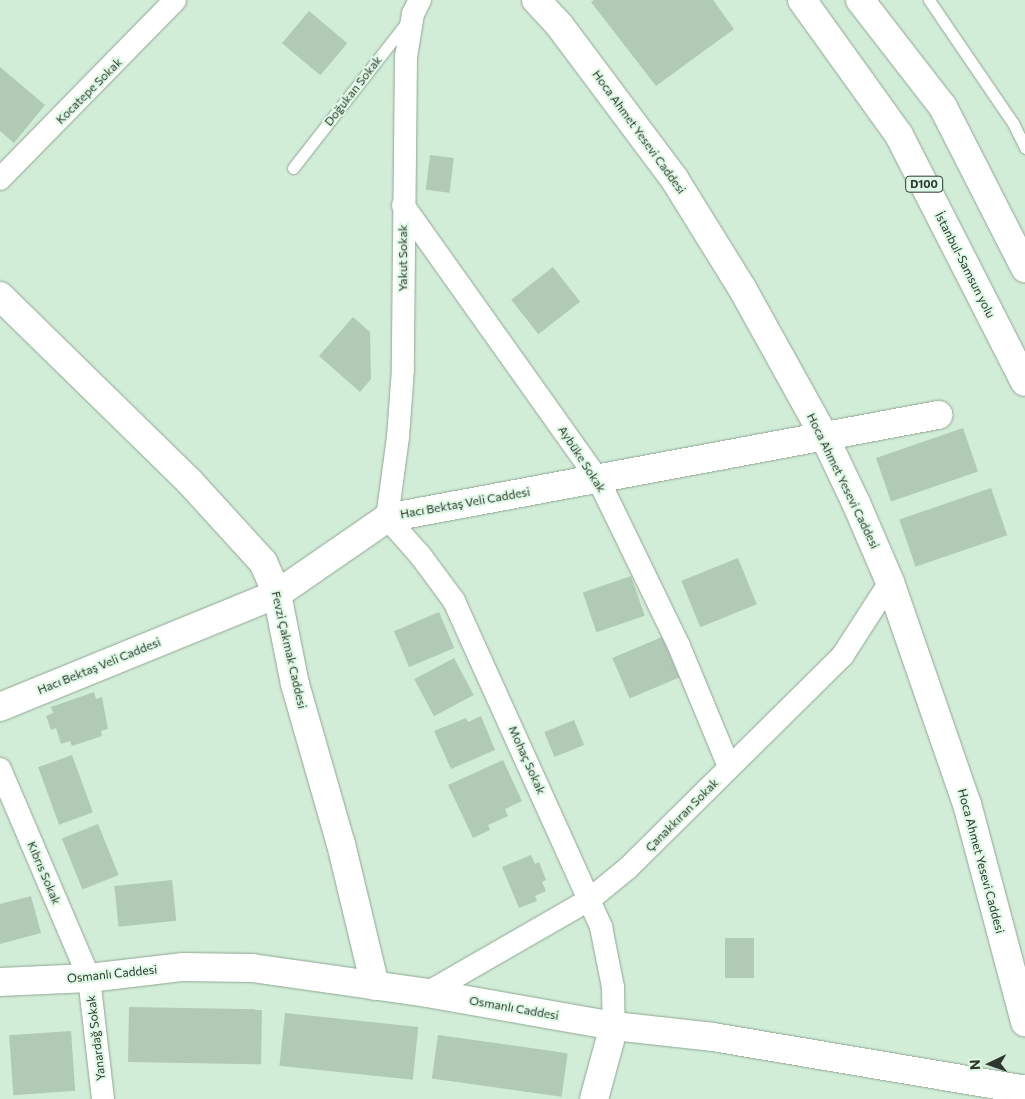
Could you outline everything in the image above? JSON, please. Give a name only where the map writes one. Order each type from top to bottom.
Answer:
[{"type":"main road","name":"Hoca Ahmet Yesevi Caddesi","points":[[536,0],[566,34],[675,180],[742,288],[825,438],[890,582],[967,804],[1025,1022]]},
{"type":"main road","name":"İstanbul-Samsun yolu","points":[[802,0],[899,135],[1025,382]]},
{"type":"main road","points":[[860,0],[943,107],[1025,268]]},
{"type":"main road","name":"Fevzi Çakmak Caddesi","points":[[0,296],[242,536],[263,562],[278,594],[295,684],[363,926],[375,986]]},
{"type":"main road","name":"Hacı Bektaş Veli Caddesi","points":[[0,707],[278,594],[387,518],[825,438],[938,415]]},
{"type":"main road","name":"Osmanlı Caddesi","points":[[0,982],[89,978],[214,966],[427,993],[614,1026],[713,1037],[1025,1090]]},
{"type":"main road","points":[[594,1099],[614,1026]]},
{"type":"street","name":"Kocatepe Sokak","points":[[0,179],[175,0]]},
{"type":"street","name":"Yakut Sokak","points":[[387,518],[398,437],[403,369],[403,205],[406,57],[416,7]]},
{"type":"street","name":"Aybüke Sokak","points":[[403,205],[598,479],[679,646],[729,767]]},
{"type":"street","name":"Mohaç Sokak","points":[[387,518],[420,555],[454,601],[602,927],[609,957],[614,1026]]},
{"type":"street","name":"Çanakkıran Sokak","points":[[427,993],[589,900],[628,868],[843,655],[890,582]]},
{"type":"street","name":"Kıbrıs Sokak","points":[[0,769],[89,978]]},
{"type":"street","name":"Yanardağ Sokak","points":[[89,978],[103,1099]]},
{"type":"lane","points":[[928,0],[1013,123],[1025,148]]},
{"type":"lane","name":"Doğukan Sokak","points":[[293,168],[416,7]]},
{"type":"building","points":[[594,0],[713,0],[734,29],[656,86],[591,2]]},
{"type":"building","points":[[309,11],[347,43],[320,75],[282,43]]},
{"type":"building","points":[[0,67],[45,105],[14,143],[0,131]]},
{"type":"building","points":[[430,155],[454,158],[450,193],[426,190]]},
{"type":"building","points":[[553,267],[580,302],[538,334],[511,300]]},
{"type":"building","points":[[353,317],[370,332],[371,379],[360,392],[319,356]]},
{"type":"building","points":[[963,428],[978,471],[891,501],[876,458]]},
{"type":"building","points":[[991,488],[1007,535],[916,567],[899,520]]},
{"type":"building","points":[[738,558],[757,604],[700,627],[681,581]]},
{"type":"building","points":[[631,576],[645,616],[596,632],[583,593]]},
{"type":"building","points":[[439,612],[454,648],[409,667],[394,631]]},
{"type":"building","points":[[662,637],[679,678],[629,699],[612,658]]},
{"type":"building","points":[[454,658],[474,695],[434,716],[414,679]]},
{"type":"building","points":[[94,692],[96,699],[102,697],[108,729],[101,731],[102,736],[72,746],[70,741],[61,744],[56,728],[51,730],[46,716],[53,713],[51,707]]},
{"type":"building","points":[[481,716],[495,750],[451,769],[434,731],[466,718],[468,722]]},
{"type":"building","points":[[574,720],[584,745],[554,757],[544,732]]},
{"type":"building","points":[[72,755],[93,812],[59,825],[38,767]]},
{"type":"building","points":[[503,760],[522,801],[505,809],[508,816],[488,825],[490,830],[473,838],[448,785]]},
{"type":"building","points":[[98,824],[119,875],[82,890],[62,839]]},
{"type":"building","points":[[531,855],[535,864],[539,862],[546,880],[542,882],[546,891],[535,896],[537,901],[519,908],[502,867]]},
{"type":"building","points":[[172,880],[176,921],[119,927],[114,886]]},
{"type":"building","points":[[31,896],[41,933],[0,944],[0,904]]},
{"type":"building","points":[[725,938],[754,938],[754,978],[725,978]]},
{"type":"building","points":[[129,1007],[262,1009],[261,1064],[128,1062]]},
{"type":"building","points":[[285,1013],[418,1027],[413,1080],[279,1066]]},
{"type":"building","points":[[71,1031],[75,1091],[13,1095],[9,1035]]},
{"type":"building","points":[[438,1035],[568,1053],[562,1097],[432,1079]]}]
